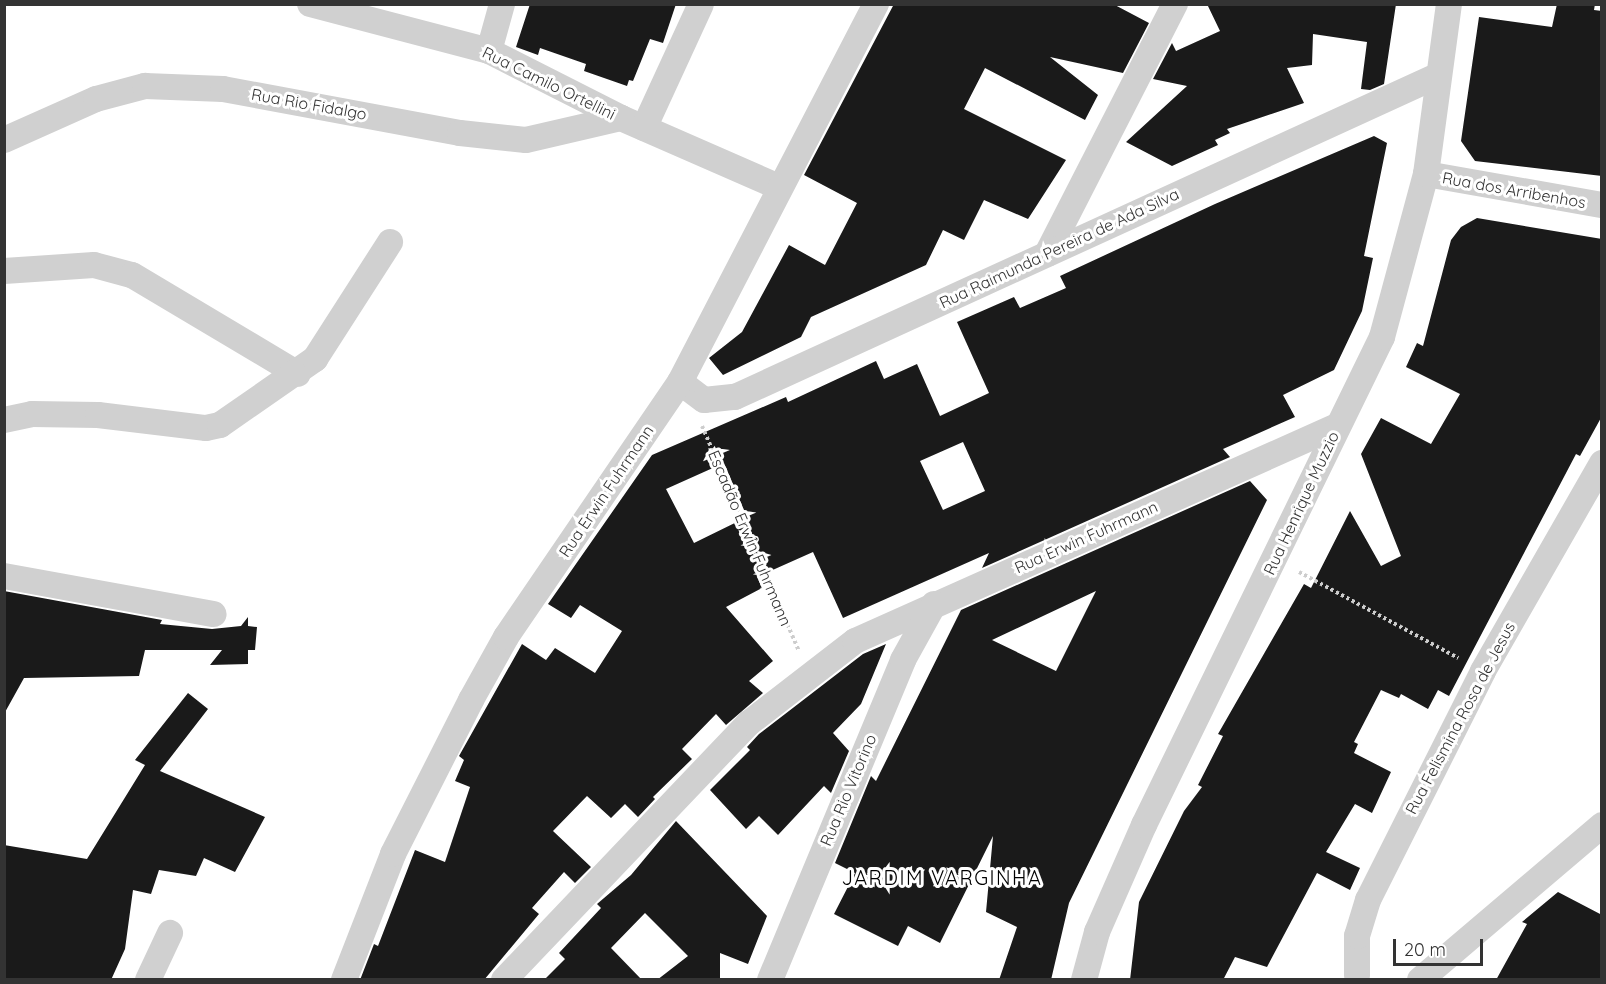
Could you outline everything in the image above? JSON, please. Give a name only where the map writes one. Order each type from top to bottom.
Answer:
[{"type":"street","name":"Rua Camilo Ortellini","points":[[310,4],[489,51],[632,123],[779,187]]},
{"type":"street","points":[[489,51],[502,4]]},
{"type":"street","points":[[632,123],[701,4]]},
{"type":"street","name":"Rua Erwin Fuhrmann","points":[[344,980],[421,793],[506,637],[680,382],[779,187],[876,4]]},
{"type":"street","points":[[1047,254],[1175,4]]},
{"type":"street","name":"Rua Henrique Muzzio","points":[[1083,980],[1097,932],[1144,825],[1382,337],[1426,174],[1449,4]]},
{"type":"street","name":"Rua Raimunda Pereira de Ada Silva","points":[[704,400],[735,397],[1440,75]]},
{"type":"street","name":"Rua Rio Fidalgo","points":[[4,140],[96,99],[145,86],[223,89],[460,133],[526,140],[632,123]]},
{"type":"street","name":"Rua dos Arribenhos","points":[[1426,174],[1602,205]]},
{"type":"street","points":[[4,420],[32,414],[98,415],[214,428],[298,374],[315,359],[337,330],[390,242]]},
{"type":"street","points":[[4,271],[94,265],[132,275],[298,374]]},
{"type":"street","points":[[680,382],[704,400]]},
{"type":"street","name":"Rua Erwin Fuhrmann","points":[[504,980],[748,723],[808,674],[855,640],[1338,426]]},
{"type":"street","name":"Rua Felismina Rosa de Jesus","points":[[1360,978],[1357,936],[1368,900],[1482,671],[1602,463]]},
{"type":"street","points":[[4,576],[214,614]]},
{"type":"street","name":"Rua Rio Vitorino","points":[[770,980],[903,660],[934,604]]},
{"type":"street","points":[[1420,980],[1602,825]]},
{"type":"street","points":[[148,980],[170,933]]},
{"type":"path","name":"Escadão Erwin Fuhrmann","points":[[704,400],[700,420],[808,674]]},
{"type":"path","points":[[1275,559],[1482,671]]},
{"type":"building","points":[[530,4],[676,4],[663,43],[650,39],[633,81],[629,80],[627,86],[584,71],[586,64],[540,48],[538,55],[516,47]]},
{"type":"building","points":[[894,4],[1113,4],[1149,23],[1123,73],[1050,57],[1098,95],[1085,120],[985,68],[964,109],[1066,160],[1028,219],[984,200],[964,240],[943,230],[926,265],[811,317],[801,337],[723,375],[709,358],[742,332],[789,245],[825,265],[857,203],[804,175]]},
{"type":"building","points":[[1207,4],[1396,4],[1384,84],[1370,90],[1361,89],[1367,42],[1313,34],[1312,65],[1287,68],[1304,103],[1227,129],[1230,133],[1215,140],[1218,145],[1172,166],[1126,142],[1187,86],[1153,79],[1172,43],[1176,51],[1220,31]]},
{"type":"building","points":[[1557,4],[1595,4],[1594,10],[1602,11],[1602,176],[1475,161],[1461,141],[1479,17],[1552,27]]},
{"type":"building","points":[[1374,136],[1387,143],[1364,256],[1373,258],[1362,311],[1334,370],[1283,395],[1295,417],[1223,449],[1230,457],[982,568],[989,553],[843,618],[813,552],[757,577],[762,588],[726,607],[773,661],[749,681],[763,693],[726,725],[716,714],[682,749],[692,759],[653,797],[655,799],[638,817],[625,804],[611,818],[587,796],[553,831],[591,867],[575,883],[564,872],[532,908],[539,914],[484,980],[360,980],[374,944],[378,946],[415,850],[445,862],[470,787],[455,781],[464,760],[459,756],[522,644],[546,660],[555,648],[595,673],[622,631],[580,605],[571,618],[548,604],[652,455],[786,397],[788,402],[876,361],[884,379],[917,364],[940,416],[989,393],[957,322],[1014,297],[1020,308],[1066,288],[1060,276],[1215,204]],"holes":[[[963,442],[985,491],[943,510],[920,461]],[[724,463],[747,517],[694,543],[666,489]]]},
{"type":"building","points":[[1477,218],[1602,239],[1602,416],[1580,456],[1576,454],[1449,696],[1438,690],[1428,709],[1401,694],[1399,698],[1381,690],[1354,742],[1358,744],[1354,753],[1391,772],[1372,813],[1355,804],[1326,852],[1360,868],[1350,890],[1317,873],[1267,967],[1235,957],[1223,980],[1130,980],[1139,902],[1184,811],[1202,787],[1198,785],[1223,736],[1218,734],[1304,584],[1311,588],[1350,511],[1381,566],[1401,556],[1361,454],[1381,418],[1431,444],[1460,394],[1406,367],[1417,343],[1423,346],[1451,240],[1461,227]]},
{"type":"building","points":[[1250,481],[1267,500],[1069,903],[1051,980],[999,980],[1017,927],[986,912],[993,836],[940,943],[908,926],[898,946],[834,914],[855,873],[835,863],[871,776],[876,781],[961,610]],"holes":[[[1096,591],[1056,671],[992,640]]]},
{"type":"building","points":[[4,591],[162,620],[160,624],[212,629],[241,626],[248,617],[248,626],[257,627],[255,650],[248,650],[248,664],[210,665],[222,650],[145,650],[139,676],[24,678],[4,714]]},
{"type":"building","points":[[886,644],[861,704],[833,733],[849,751],[831,793],[824,786],[778,835],[759,816],[746,829],[710,790],[750,750],[747,747],[759,734],[863,654]]},
{"type":"building","points":[[188,693],[208,709],[160,771],[265,817],[235,872],[204,858],[196,876],[159,870],[151,894],[133,890],[125,949],[111,980],[4,980],[4,845],[87,859],[145,765],[135,760]]},
{"type":"building","points":[[676,821],[767,916],[748,964],[720,953],[720,980],[657,980],[688,956],[645,913],[611,948],[642,980],[544,980],[565,959],[559,953],[601,908],[597,904],[631,875]]},
{"type":"building","points":[[1558,892],[1602,915],[1602,980],[1496,980],[1527,924],[1522,922]]},
{"type":"district","name":"JARDIM VARGINHA","points":[[942,877]]}]
